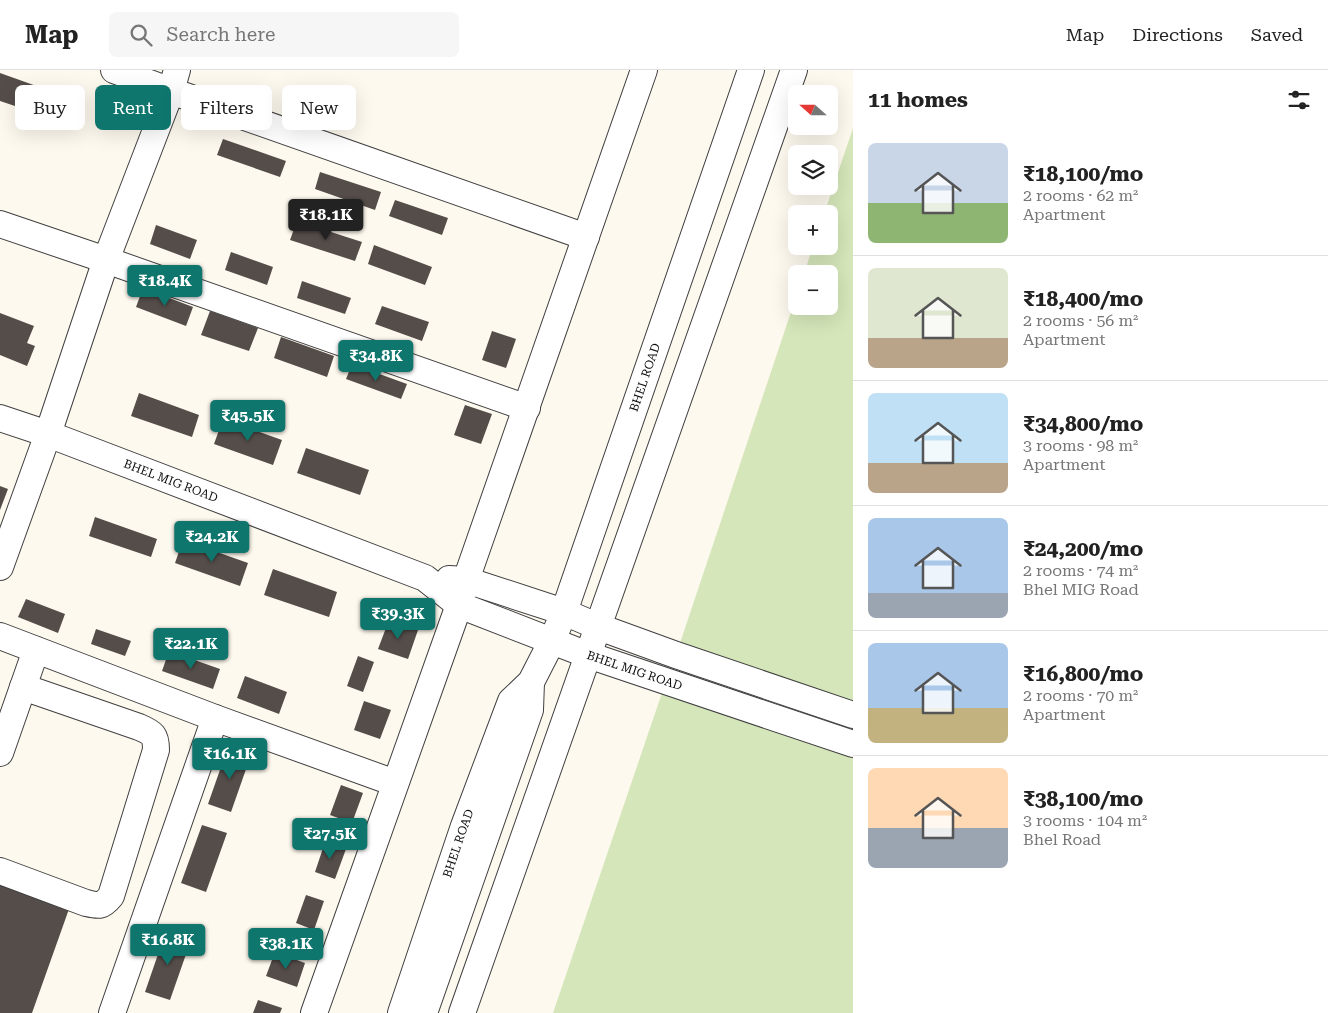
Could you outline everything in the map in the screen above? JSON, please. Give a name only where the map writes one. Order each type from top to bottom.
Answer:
[{"type":"street","points":[[114,70],[174,81],[586,237]]},
{"type":"street","points":[[314,1013],[459,605],[466,580],[644,70]]},
{"type":"street","name":"BHEL ROAD","points":[[400,1013],[464,826],[511,701],[531,682],[552,641],[564,612],[751,70]]},
{"type":"street","points":[[462,1013],[794,70]]},
{"type":"street","points":[[0,568],[48,434],[106,260],[174,81]]},
{"type":"street","points":[[0,224],[527,408]]},
{"type":"street","name":"BHEL MIG ROAD","points":[[0,418],[48,434],[425,578],[459,605],[588,655],[853,744]]},
{"type":"street","name":"BHEL MIG ROAD","points":[[425,578],[466,580],[564,612],[676,655],[853,715]]},
{"type":"street","points":[[0,636],[215,718],[395,783]]},
{"type":"street","points":[[0,753],[36,650]]},
{"type":"street","name":"BHEL ROAD","points":[[424,1013],[530,710],[531,682]]},
{"type":"street","points":[[0,871],[86,903],[97,906],[105,904],[111,896],[156,750],[156,740],[151,732],[23,687]]},
{"type":"street","points":[[112,1013],[215,718]]},
{"type":"green space","points":[[853,128],[853,715],[676,655],[790,315],[838,315],[838,265],[807,265],[810,255],[838,255],[838,205],[827,205],[830,195],[838,195],[838,172]]},
{"type":"green space","points":[[664,687],[853,752],[853,1013],[553,1013]]},
{"type":"building","points":[[0,73],[34,85],[15,85],[15,106],[0,101]]},
{"type":"building","points":[[223,139],[286,161],[280,177],[217,155]]},
{"type":"building","points":[[320,172],[381,192],[375,210],[315,189]]},
{"type":"building","points":[[395,200],[448,218],[442,235],[389,216]]},
{"type":"building","points":[[297,221],[362,242],[355,261],[290,240]]},
{"type":"building","points":[[156,225],[197,240],[190,259],[150,244]]},
{"type":"building","points":[[374,245],[432,267],[425,285],[368,264]]},
{"type":"building","points":[[231,252],[273,267],[267,285],[225,270]]},
{"type":"building","points":[[302,281],[351,298],[345,314],[297,298]]},
{"type":"building","points":[[143,288],[193,307],[186,326],[136,307]]},
{"type":"building","points":[[382,306],[429,322],[422,341],[375,324]]},
{"type":"building","points":[[210,311],[258,328],[249,351],[201,335]]},
{"type":"building","points":[[0,313],[34,326],[27,343],[35,346],[27,366],[0,355]]},
{"type":"building","points":[[492,331],[516,339],[506,368],[482,360]]},
{"type":"building","points":[[281,337],[334,356],[327,377],[274,358]]},
{"type":"building","points":[[352,364],[407,384],[401,399],[346,379]]},
{"type":"building","points":[[139,393],[199,415],[192,437],[131,416]]},
{"type":"building","points":[[465,405],[492,414],[481,444],[454,435]]},
{"type":"building","points":[[223,419],[282,440],[273,465],[214,444]]},
{"type":"building","points":[[306,448],[369,470],[360,495],[297,473]]},
{"type":"building","points":[[0,486],[8,489],[0,510]]},
{"type":"building","points":[[95,517],[157,539],[151,557],[89,536]]},
{"type":"building","points":[[183,540],[248,563],[240,586],[175,563]]},
{"type":"building","points":[[273,569],[337,592],[329,617],[264,595]]},
{"type":"building","points":[[26,599],[65,614],[58,633],[18,617]]},
{"type":"building","points":[[389,620],[418,630],[408,659],[378,649]]},
{"type":"building","points":[[96,629],[131,641],[125,656],[91,644]]},
{"type":"building","points":[[169,651],[220,669],[213,689],[162,671]]},
{"type":"building","points":[[358,656],[374,662],[363,692],[347,686]]},
{"type":"building","points":[[245,676],[287,692],[279,714],[237,698]]},
{"type":"building","points":[[364,701],[391,710],[380,739],[354,730]]},
{"type":"building","points":[[228,747],[251,755],[231,812],[208,804]]},
{"type":"building","points":[[341,785],[363,793],[352,823],[330,815]]},
{"type":"building","points":[[202,825],[227,833],[206,892],[181,883]]},
{"type":"building","points":[[325,842],[346,849],[335,879],[315,872]]},
{"type":"building","points":[[0,884],[69,909],[32,1013],[0,1013]]},
{"type":"building","points":[[306,895],[324,901],[314,930],[296,923]]},
{"type":"building","points":[[166,931],[191,940],[170,1000],[145,992]]},
{"type":"building","points":[[275,952],[305,963],[297,987],[266,976]]},
{"type":"building","points":[[258,1000],[282,1008],[280,1013],[253,1013]]}]
